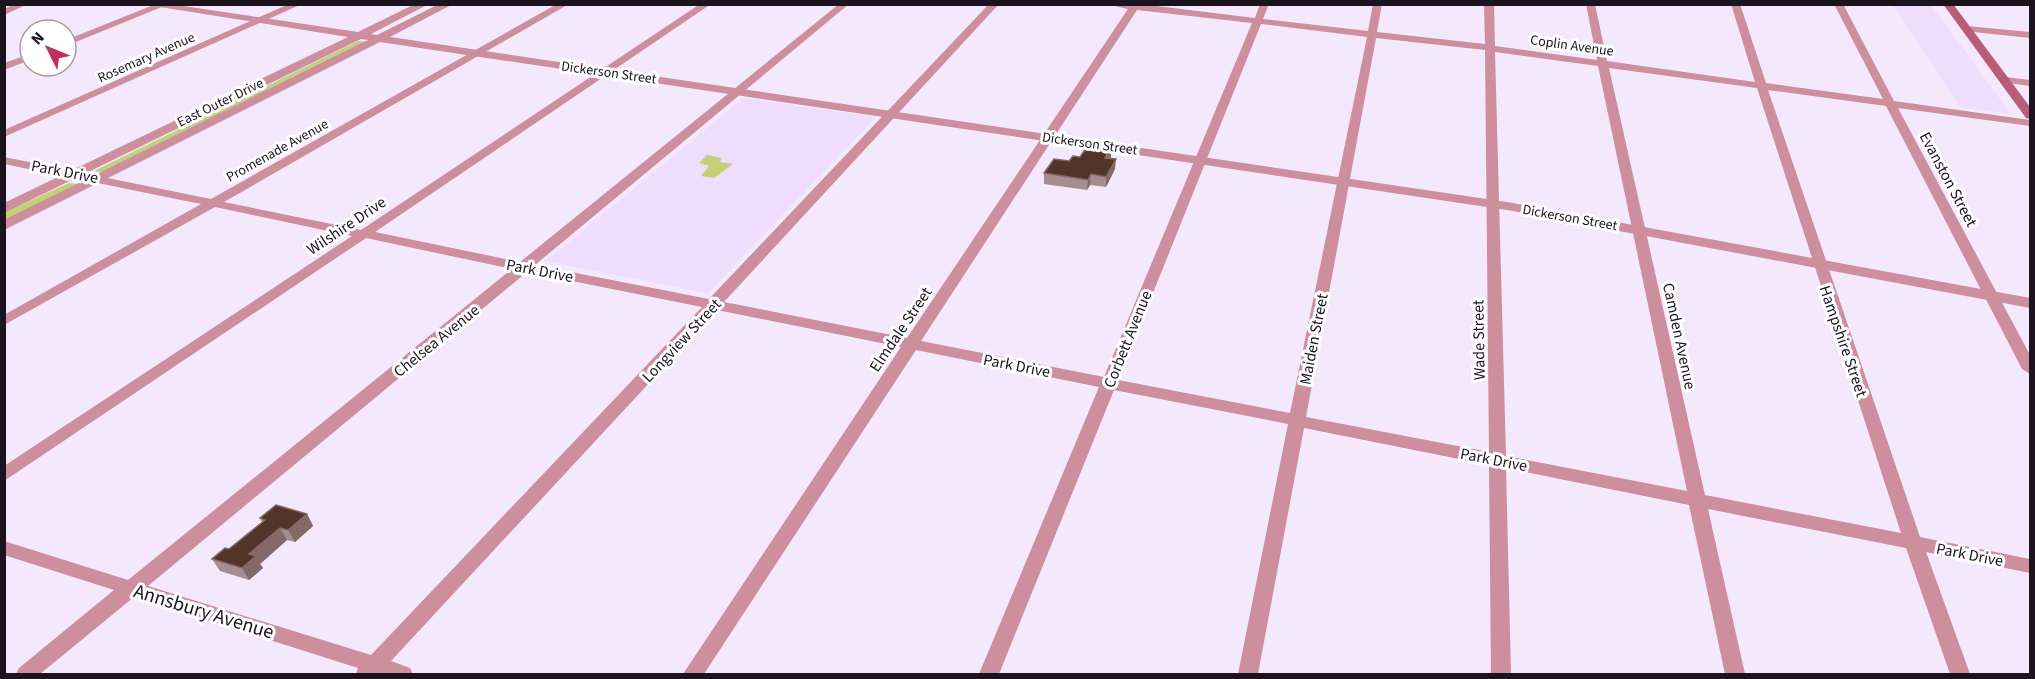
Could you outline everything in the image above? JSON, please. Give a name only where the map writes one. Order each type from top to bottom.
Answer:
[{"type":"main road","points":[[1948,4],[2031,116]]},
{"type":"street","points":[[4,12],[24,4]]},
{"type":"street","name":"Dickerson Street","points":[[146,4],[1344,180],[1640,230],[2031,303]]},
{"type":"street","name":"Rosemary Avenue","points":[[4,134],[298,4]]},
{"type":"street","name":"East Outer Drive","points":[[4,209],[423,4]]},
{"type":"street","name":"East Outer Drive","points":[[4,226],[448,4]]},
{"type":"street","name":"Promenade Avenue","points":[[4,321],[565,4]]},
{"type":"street","name":"Wilshire Drive","points":[[4,475],[706,4]]},
{"type":"street","name":"Chelsea Avenue","points":[[26,675],[845,4]]},
{"type":"street","name":"Longview Street","points":[[370,670],[995,4]]},
{"type":"street","name":"Coplin Avenue","points":[[1109,4],[1490,48],[2031,123]]},
{"type":"street","name":"Corbett Avenue","points":[[989,675],[1265,4]]},
{"type":"street","name":"Maiden Street","points":[[1248,675],[1378,4]]},
{"type":"street","name":"Wade Street","points":[[1489,4],[1501,675]]},
{"type":"street","name":"Camden Avenue","points":[[1590,4],[1735,675]]},
{"type":"street","name":"Hampshire Street","points":[[1735,4],[1818,263],[1960,675]]},
{"type":"street","name":"Evanston Street","points":[[1838,4],[2031,369]]},
{"type":"street","points":[[78,38],[162,6]]},
{"type":"street","name":"Elmdale Street","points":[[693,675],[1136,6]]},
{"type":"street","points":[[1967,29],[2031,35]]},
{"type":"street","points":[[4,68],[18,62]]},
{"type":"street","points":[[2004,80],[2031,83]]},
{"type":"street","name":"Park Drive","points":[[4,159],[524,267],[2031,566]]},
{"type":"street","name":"Annsbury Avenue","points":[[4,548],[370,670],[403,675]]},
{"type":"shaded area","points":[[1893,5],[1931,5],[2011,114],[1960,107]]},
{"type":"shaded area","points":[[743,98],[876,117],[708,293],[546,261]]},
{"type":"green space","points":[[358,41],[367,42],[103,173],[94,171]]},
{"type":"green space","points":[[707,155],[722,158],[720,162],[733,164],[714,178],[701,176],[709,166],[699,163]]},
{"type":"green space","points":[[69,183],[77,184],[5,222],[5,212]]},
{"type":"building","points":[[1089,144],[1111,147],[1105,158],[1116,159],[1106,177],[1091,174],[1088,180],[1044,173],[1054,159],[1069,161],[1073,156],[1080,157]]},
{"type":"building","points":[[276,505],[307,514],[288,530],[280,528],[249,554],[256,556],[242,568],[212,559],[225,548],[229,549],[265,520],[260,518]]}]
